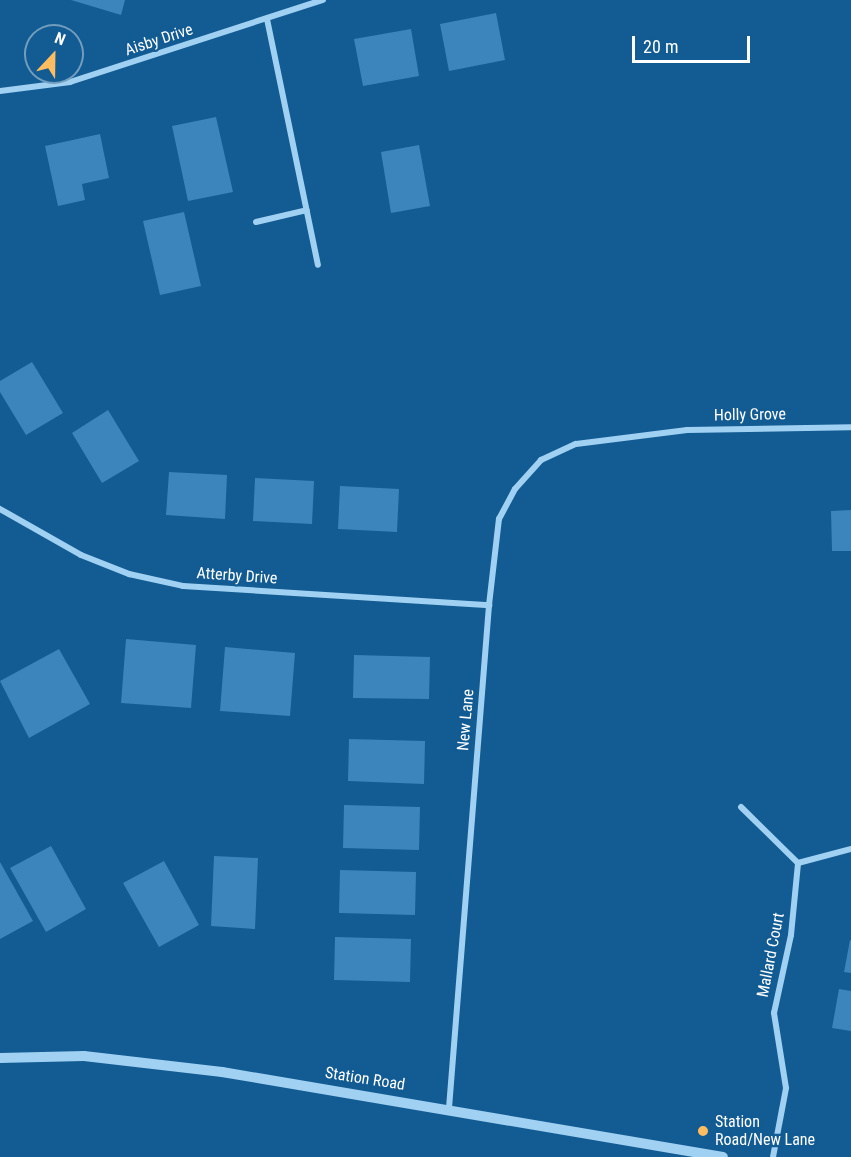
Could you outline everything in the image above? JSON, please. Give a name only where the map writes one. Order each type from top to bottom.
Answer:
[{"type":"street","name":"Aisby Drive","points":[[0,91],[69,82],[323,0]]},
{"type":"street","points":[[267,19],[318,265]]},
{"type":"street","points":[[256,222],[307,210]]},
{"type":"street","name":"Holly Grove","points":[[649,433],[851,427]]},
{"type":"street","name":"New Lane","points":[[448,1108],[489,605],[499,519],[541,460],[576,444],[649,433]]},
{"type":"street","name":"Atterby Drive","points":[[0,509],[81,555],[129,574],[183,586],[489,605]]},
{"type":"street","points":[[741,807],[798,863],[851,849]]},
{"type":"street","name":"Mallard Court","points":[[773,1157],[786,1088],[774,1013],[791,935],[798,863]]},
{"type":"street","name":"Station Road","points":[[0,1058],[95,1058],[448,1108],[723,1157]]},
{"type":"building","points":[[71,0],[125,0],[121,15]]},
{"type":"building","points":[[496,13],[505,60],[449,71],[440,24]]},
{"type":"building","points":[[411,29],[419,76],[363,86],[354,39]]},
{"type":"building","points":[[216,117],[233,192],[188,201],[172,126]]},
{"type":"building","points":[[100,134],[109,178],[82,184],[85,200],[58,206],[45,146]]},
{"type":"building","points":[[419,145],[430,206],[391,213],[381,152]]},
{"type":"building","points":[[184,212],[201,286],[160,295],[143,221]]},
{"type":"building","points":[[32,362],[63,413],[26,435],[0,392],[0,381]]},
{"type":"building","points":[[108,410],[139,461],[102,483],[72,433]]},
{"type":"building","points":[[169,472],[227,475],[225,519],[166,515]]},
{"type":"building","points":[[255,478],[314,481],[312,524],[253,521]]},
{"type":"building","points":[[340,486],[399,489],[397,532],[338,529]]},
{"type":"building","points":[[851,510],[851,551],[832,551],[831,511]]},
{"type":"building","points":[[126,639],[196,645],[191,708],[121,703]]},
{"type":"building","points":[[225,647],[295,653],[290,716],[220,711]]},
{"type":"building","points":[[59,649],[90,704],[29,738],[0,681]]},
{"type":"building","points":[[354,655],[430,657],[429,699],[353,698]]},
{"type":"building","points":[[349,739],[425,741],[424,784],[348,781]]},
{"type":"building","points":[[344,805],[420,807],[419,850],[343,848]]},
{"type":"building","points":[[51,846],[86,909],[46,932],[10,868]]},
{"type":"building","points":[[214,856],[258,858],[255,929],[211,926]]},
{"type":"building","points":[[164,861],[199,925],[159,947],[123,883]]},
{"type":"building","points":[[0,862],[33,921],[0,939]]},
{"type":"building","points":[[340,870],[416,872],[415,915],[339,913]]},
{"type":"building","points":[[335,937],[411,939],[410,982],[334,980]]},
{"type":"building","points":[[851,940],[851,973],[844,972]]},
{"type":"building","points":[[839,989],[851,991],[851,1031],[832,1028]]},
{"type":"place","name":"Station Road/New Lane","points":[[703,1131]]}]
